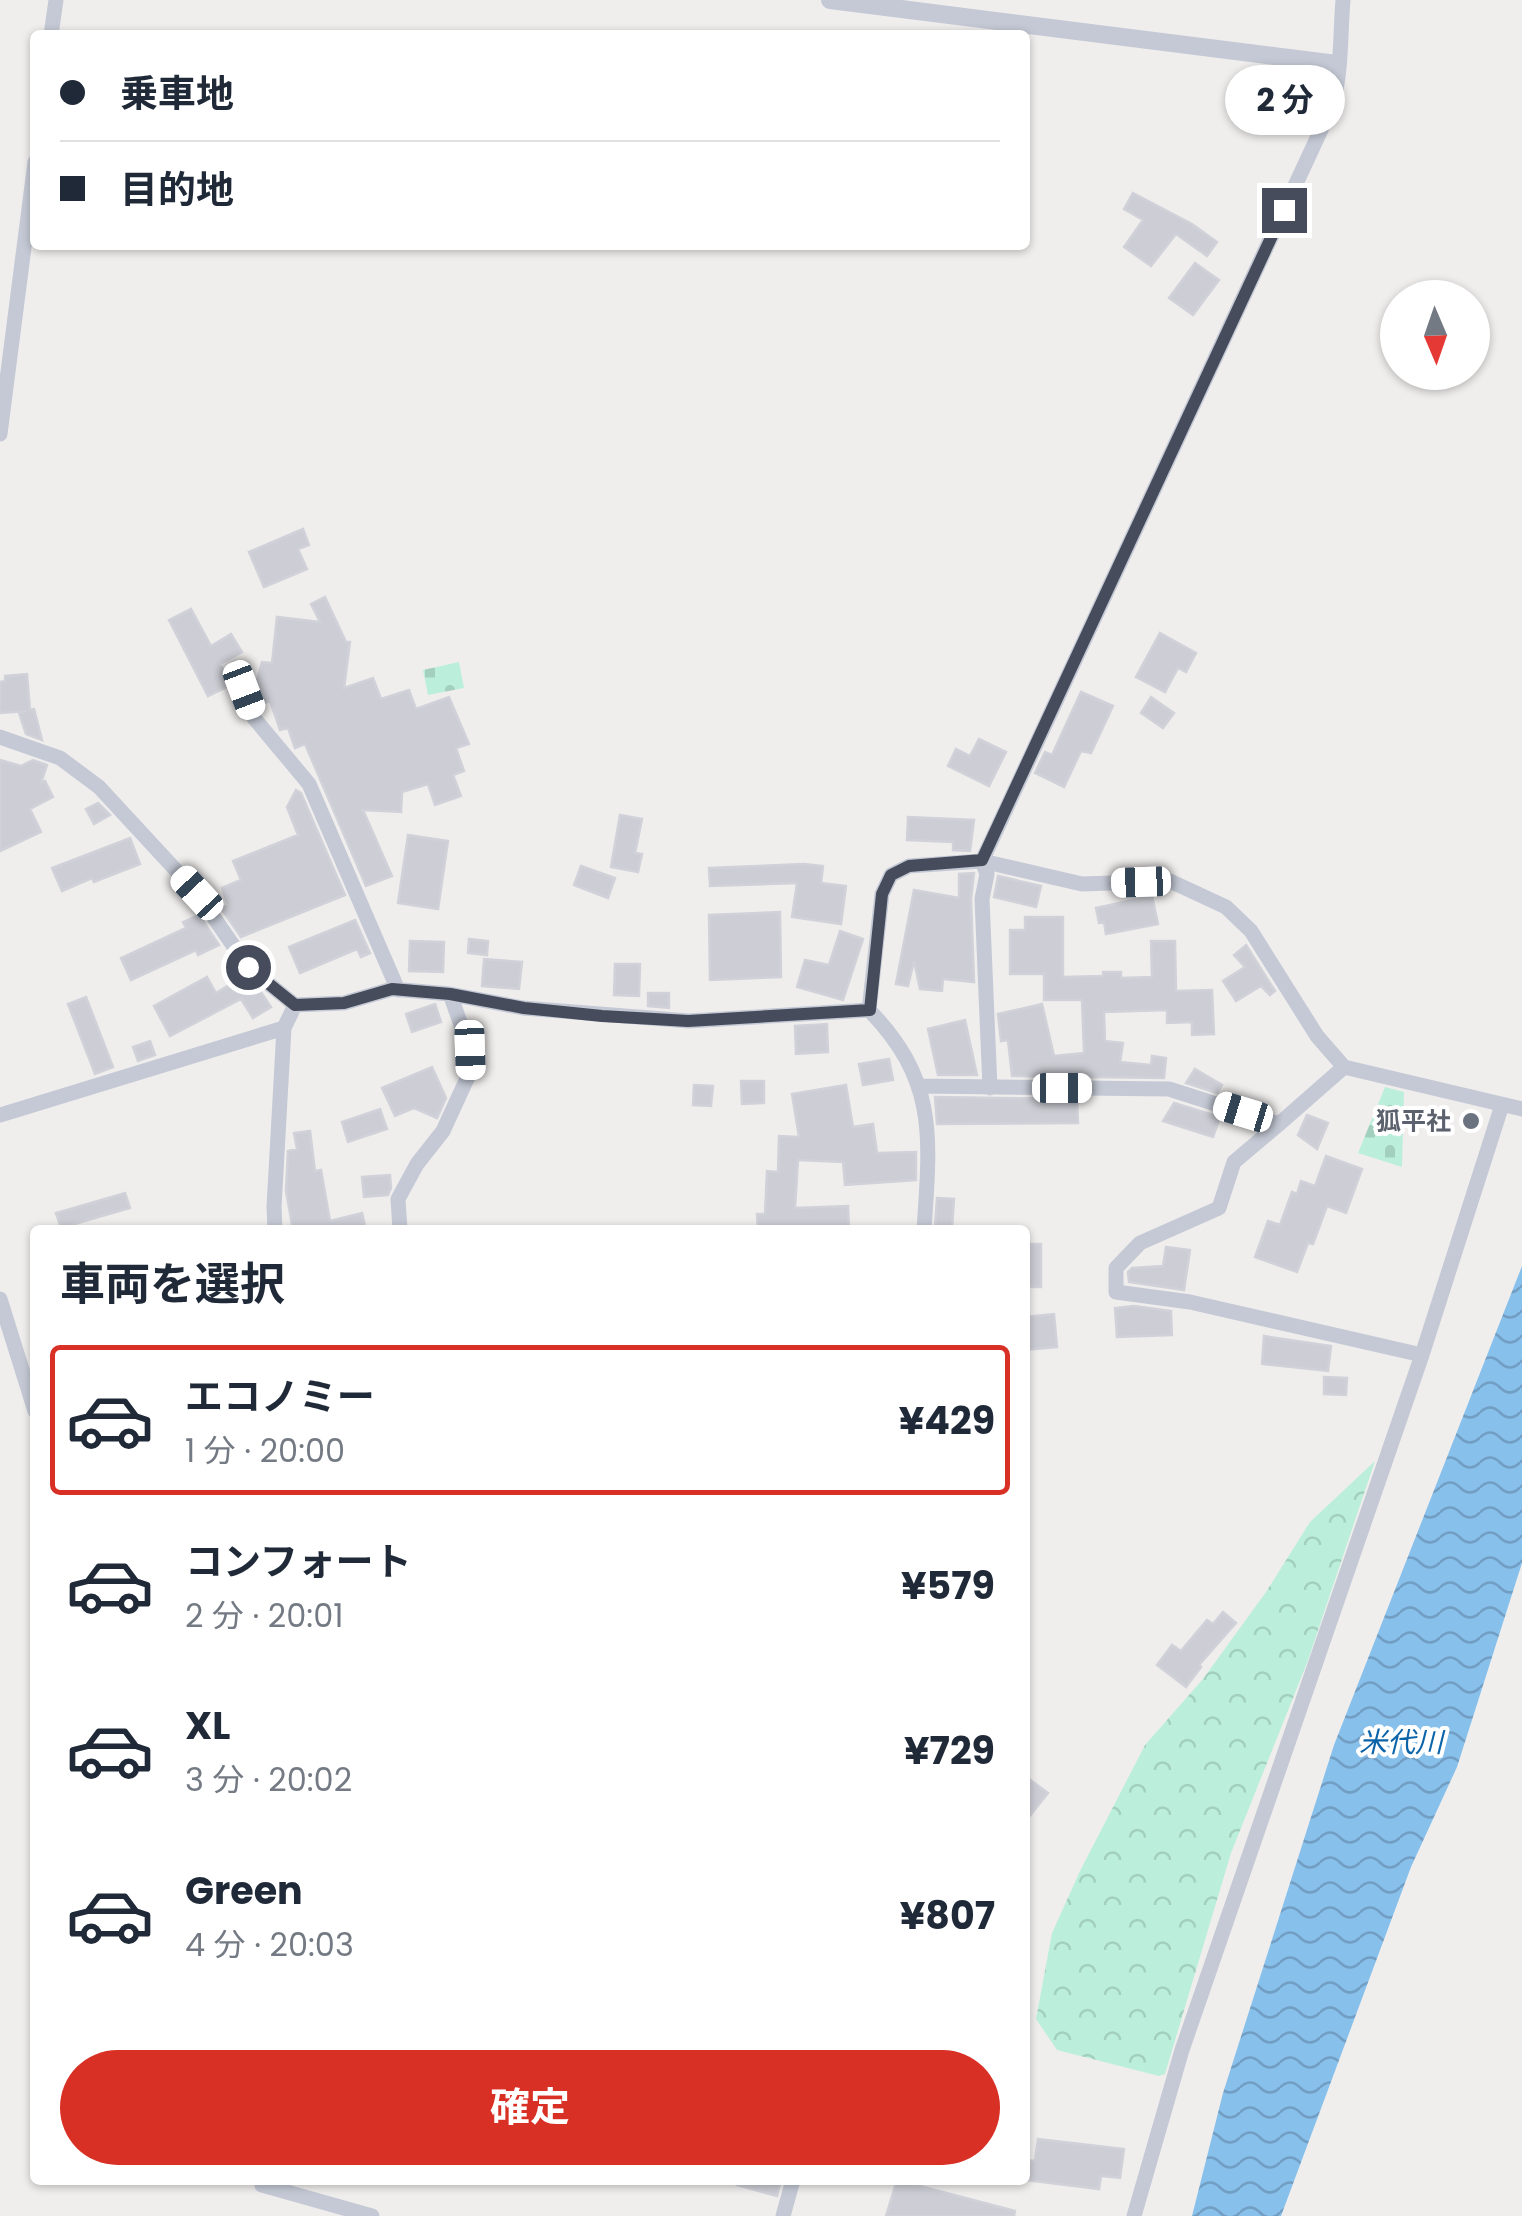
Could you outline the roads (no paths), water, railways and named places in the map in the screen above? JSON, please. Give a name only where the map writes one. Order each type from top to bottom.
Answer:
[{"type":"street","points":[[53,30],[56,0]]},
{"type":"street","points":[[830,0],[1337,64]]},
{"type":"street","points":[[990,1088],[982,899],[986,874],[982,860],[1332,106],[1339,82],[1343,0]]},
{"type":"street","points":[[0,434],[30,201]]},
{"type":"street","points":[[242,668],[244,690],[254,718],[309,784],[398,990]]},
{"type":"street","points":[[0,737],[60,758],[99,787],[197,893],[248,967],[295,1005],[344,1003],[398,990],[450,994],[543,1010],[688,1021],[870,1010]]},
{"type":"street","points":[[924,1225],[928,1141],[920,1086],[892,1034],[870,1010],[882,894],[891,875],[909,866],[982,860],[1082,884],[1170,880],[1226,907],[1250,932],[1317,1036],[1344,1067],[1522,1109]]},
{"type":"street","points":[[400,1225],[398,1199],[417,1164],[443,1131],[471,1070],[470,1050],[450,994]]},
{"type":"street","points":[[276,1225],[284,1028],[295,1005]]},
{"type":"street","points":[[0,1115],[284,1028]]},
{"type":"street","points":[[1344,1067],[1234,1162],[1219,1208],[1140,1243],[1116,1268],[1116,1292],[1190,1302],[1422,1355]]},
{"type":"street","points":[[920,1086],[1170,1089],[1280,1124]]},
{"type":"street","points":[[1134,2216],[1182,2050],[1422,1355],[1502,1105]]},
{"type":"street","points":[[0,1299],[30,1395]]},
{"type":"street","points":[[262,2185],[372,2216]]},
{"type":"street","points":[[783,2216],[792,2185]]},
{"type":"water","name":"米代川","points":[[1522,1266],[1522,1563],[1457,1767],[1411,1867],[1281,2216],[1192,2216],[1223,2093],[1334,1745]]},
{"type":"place","name":"狐平社","points":[[1471,1121]]}]
